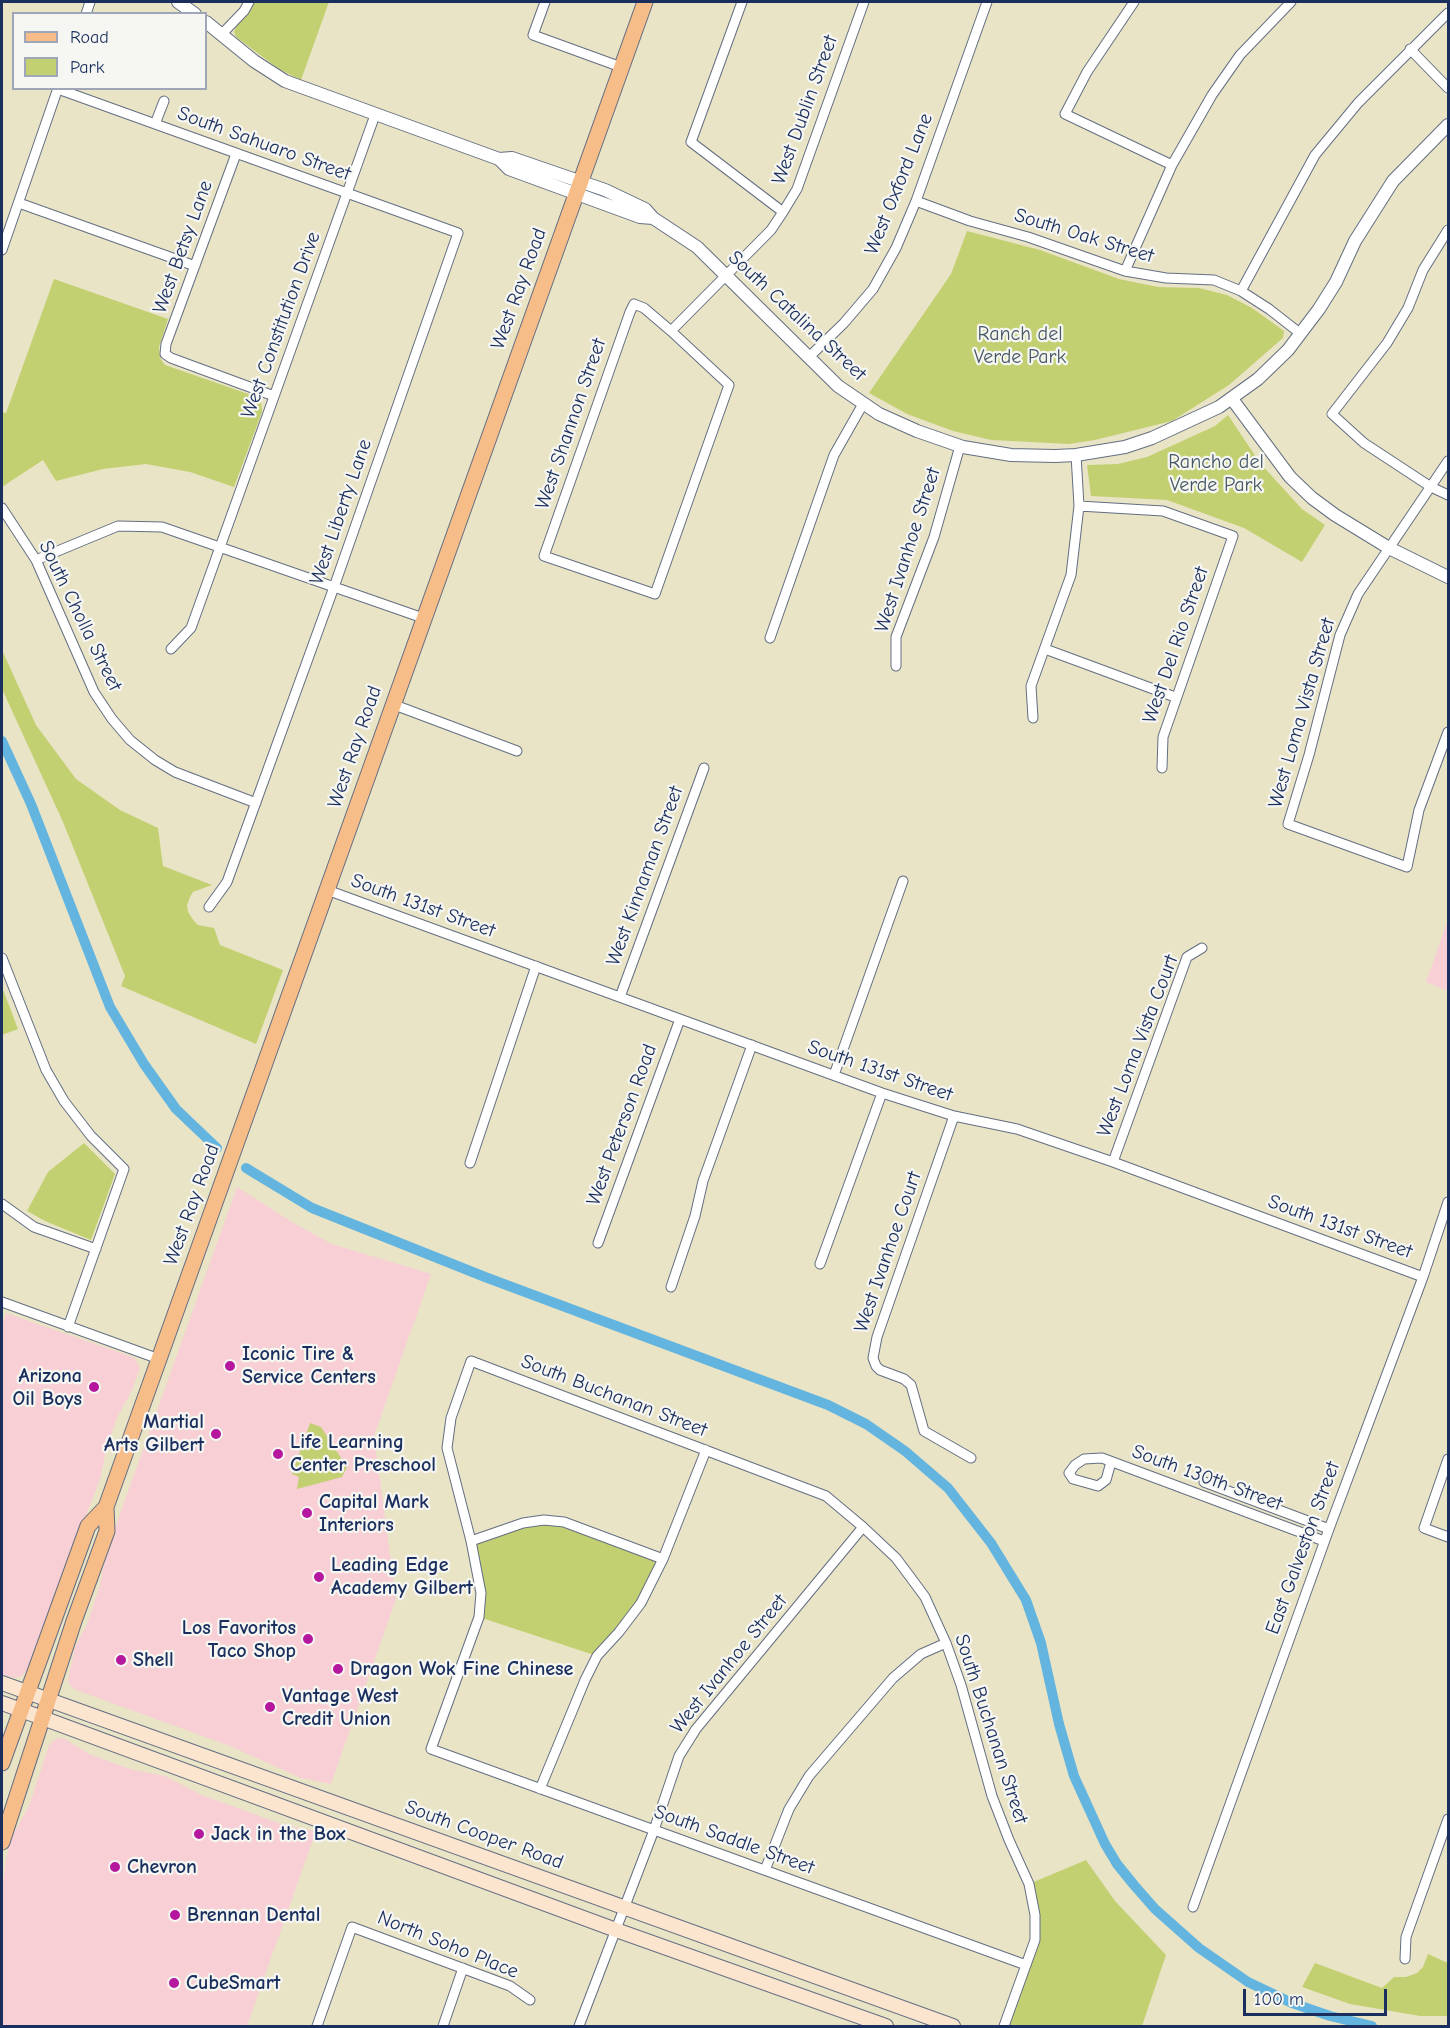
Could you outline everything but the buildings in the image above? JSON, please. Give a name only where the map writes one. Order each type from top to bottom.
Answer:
[{"type":"main road","name":"West Ray Road","points":[[2,1842],[107,1531],[106,1507],[645,2]]},
{"type":"main road","name":"West Ray Road","points":[[2,1763],[88,1526],[106,1507]]},
{"type":"main road","name":"South Cooper Road","points":[[2,1683],[952,2026]]},
{"type":"main road","points":[[2,1703],[616,1930],[886,2026]]},
{"type":"main road","points":[[305,1815],[312,1794]]},
{"type":"street","points":[[178,2],[192,12]]},
{"type":"street","points":[[221,35],[244,11],[249,2]]},
{"type":"street","points":[[544,2],[533,35],[621,67]]},
{"type":"street","points":[[742,2],[691,142],[783,212]]},
{"type":"street","name":"West Dublin Street","points":[[671,331],[771,230],[797,189],[864,2]]},
{"type":"street","name":"West Oxford Lane","points":[[808,358],[873,289],[896,248],[916,201],[987,2]]},
{"type":"street","points":[[1134,2],[1087,72],[1065,114],[1172,165]]},
{"type":"street","points":[[1125,271],[1172,165],[1212,95],[1240,55],[1291,2]]},
{"type":"street","points":[[1241,291],[1315,155],[1358,103],[1410,49],[1449,13]]},
{"type":"street","name":"South Catalina Street","points":[[207,23],[254,62],[285,81],[499,159],[509,169],[578,188],[640,218],[652,218],[697,248],[808,358],[838,386],[863,404],[916,431],[960,446],[988,453],[1030,457],[1076,455],[1125,447],[1170,431],[1232,399],[1272,367],[1301,334],[1336,282],[1355,241],[1378,203],[1416,155],[1449,125]]},
{"type":"street","points":[[1410,49],[1449,88]]},
{"type":"street","points":[[2,250],[58,90]]},
{"type":"street","name":"South Sahuaro Street","points":[[61,90],[458,233]]},
{"type":"street","points":[[154,124],[164,101]]},
{"type":"street","name":"West Constitution Drive","points":[[171,648],[191,628],[375,115]]},
{"type":"street","name":"West Betsy Lane","points":[[236,154],[165,354],[274,396]]},
{"type":"street","name":"South Oak Street","points":[[916,201],[970,221],[1028,237],[1125,271],[1166,278],[1214,280],[1241,291],[1301,334]]},
{"type":"street","points":[[19,202],[195,266]]},
{"type":"street","points":[[1449,230],[1423,270],[1408,308],[1387,343],[1332,414],[1364,443],[1431,487],[1449,495]]},
{"type":"street","name":"West Liberty Lane","points":[[209,907],[227,882],[334,587],[458,233]]},
{"type":"street","name":"West Shannon Street","points":[[634,304],[644,308],[671,331],[729,385],[655,594],[544,556],[634,304]]},
{"type":"street","points":[[1232,399],[1297,484],[1335,515],[1389,548],[1449,577]]},
{"type":"street","points":[[770,638],[834,455],[863,404]]},
{"type":"street","name":"West Ivanhoe Street","points":[[896,666],[896,638],[934,537],[960,446]]},
{"type":"street","points":[[1033,718],[1030,686],[1071,575],[1079,506],[1076,455]]},
{"type":"street","name":"West Loma Vista Street","points":[[1449,461],[1358,594],[1340,635],[1309,755],[1288,824],[1407,867],[1419,810],[1449,732]]},
{"type":"street","name":"West Del Rio Street","points":[[1079,506],[1163,511],[1233,536],[1163,736],[1162,768]]},
{"type":"street","name":"South Cholla Street","points":[[2,508],[36,560],[94,692],[130,740],[155,760],[175,772],[256,803]]},
{"type":"street","points":[[36,560],[118,526],[162,527],[423,618]]},
{"type":"street","points":[[1045,649],[1175,697]]},
{"type":"street","points":[[392,704],[517,751]]},
{"type":"street","name":"West Kinnaman Street","points":[[620,997],[704,768]]},
{"type":"street","points":[[834,1075],[903,881]]},
{"type":"street","name":"South 131st Street","points":[[327,890],[882,1093],[954,1116],[1017,1129],[1113,1162],[1423,1277]]},
{"type":"street","name":"West Loma Vista Court","points":[[1113,1162],[1186,957],[1202,948]]},
{"type":"street","points":[[2,958],[46,1070],[64,1101],[91,1136],[124,1169],[68,1327]]},
{"type":"street","points":[[470,1163],[536,966]]},
{"type":"street","name":"West Peterson Road","points":[[598,1243],[680,1019]]},
{"type":"street","points":[[671,1287],[695,1216],[703,1181],[752,1046]]},
{"type":"street","points":[[820,1264],[882,1093]]},
{"type":"street","name":"West Ivanhoe Court","points":[[954,1116],[877,1338],[873,1358],[880,1370],[904,1379],[911,1385],[924,1431],[971,1458]]},
{"type":"street","name":"East Galveston Street","points":[[1193,1907],[1449,1202]]},
{"type":"street","points":[[2,1204],[34,1227],[96,1249]]},
{"type":"street","points":[[2,1302],[159,1359]]},
{"type":"street","name":"South Buchanan Street","points":[[471,1541],[447,1448],[451,1418],[471,1361],[826,1496],[863,1527],[896,1558],[925,1597],[946,1643],[961,1685],[992,1796],[1029,1884],[1035,1915],[1035,1940],[1004,2026]]},
{"type":"street","points":[[540,1789],[597,1656],[641,1603],[663,1559],[706,1450]]},
{"type":"street","points":[[1449,1459],[1424,1528],[1449,1537]]},
{"type":"street","name":"South 130th Street","points":[[1111,1462],[1324,1541]]},
{"type":"street","points":[[1204,1482],[1329,1529]]},
{"type":"street","points":[[471,1541],[523,1523],[544,1520],[564,1522],[663,1559]]},
{"type":"street","name":"West Ivanhoe Street","points":[[579,2026],[654,1830],[679,1756],[696,1729],[863,1527]]},
{"type":"street","name":"South Saddle Street","points":[[471,1541],[481,1593],[479,1617],[431,1749],[1026,1965]]},
{"type":"street","points":[[765,1870],[789,1809],[809,1776],[893,1678],[921,1654],[946,1643]]},
{"type":"street","points":[[1405,1959],[1406,1937],[1448,1824]]},
{"type":"street","name":"North Soho Place","points":[[317,2026],[352,1927],[510,1986],[530,2000]]},
{"type":"street","points":[[443,2026],[463,1968]]},
{"type":"shaded area","points":[[1448,919],[1448,991],[1426,982]]},
{"type":"shaded area","points":[[237,1187],[332,1244],[431,1274],[374,1436],[396,1599],[331,1784],[301,1778],[230,1746],[76,1690],[68,1680],[75,1647],[87,1624],[100,1585],[106,1553]]},
{"type":"shaded area","points":[[6,1313],[130,1356],[135,1359],[140,1368],[133,1388],[117,1418],[107,1447],[100,1479],[28,1668],[22,1676],[13,1678],[2,1674],[2,1325]]},
{"type":"shaded area","points":[[57,1738],[65,1739],[89,1754],[130,1769],[165,1776],[202,1795],[287,1826],[316,1831],[247,2026],[2,2026],[2,1885],[10,1840],[29,1806],[49,1745]]},
{"type":"green space","points":[[254,2],[329,2],[301,80],[279,69],[236,37],[234,32],[236,27]]},
{"type":"green space","name":"Ranch del Verde Park","points":[[967,231],[1040,250],[1119,279],[1158,287],[1199,288],[1227,295],[1252,308],[1284,331],[1283,338],[1229,385],[1172,421],[1069,444],[991,440],[953,431],[907,414],[869,393],[951,274]]},
{"type":"green space","points":[[54,279],[168,319],[159,347],[160,358],[165,365],[257,397],[261,401],[262,412],[234,487],[190,472],[146,464],[103,469],[56,481],[43,460],[2,487],[2,412],[6,413]]},
{"type":"green space","name":"Rancho del Verde Park","points":[[1228,415],[1260,463],[1302,509],[1325,525],[1302,562],[1244,528],[1167,500],[1091,496],[1087,465],[1118,464],[1147,457],[1215,426]]},
{"type":"green space","points":[[2,650],[36,725],[76,779],[120,810],[158,828],[163,866],[212,885],[193,892],[190,897],[187,905],[188,912],[194,921],[198,925],[214,928],[220,945],[283,970],[256,1044],[121,986],[125,976],[63,822],[2,689]]},
{"type":"green space","points":[[2,987],[18,1029],[2,1035]]},
{"type":"green space","points":[[84,1143],[115,1174],[91,1240],[27,1211],[48,1172]]},
{"type":"green space","points":[[310,1423],[321,1427],[347,1467],[342,1477],[297,1489],[299,1477],[292,1474]]},
{"type":"green space","points":[[544,1520],[663,1559],[641,1603],[597,1656],[479,1617],[471,1541]]},
{"type":"green space","points":[[1086,1860],[1115,1901],[1166,1955],[1142,2026],[1004,2026],[1035,1940],[1029,1884]]},
{"type":"green space","points":[[1428,1954],[1448,1963],[1448,2016],[1420,2016],[1350,2004],[1302,1987],[1315,1963],[1382,1988],[1394,1977],[1406,1977],[1417,1973],[1423,1967]]},
{"type":"waterway","points":[[2,741],[31,804],[110,1007],[144,1064],[176,1109],[217,1148]]},
{"type":"waterway","points":[[246,1168],[312,1208],[485,1277],[828,1405],[866,1424],[905,1451],[948,1488],[991,1543],[1026,1600],[1041,1643],[1059,1724],[1074,1776],[1105,1844],[1134,1885],[1155,1909],[1199,1948],[1248,1982],[1292,2003],[1330,2016],[1372,2026]]},
{"type":"place","name":"Iconic Tire & Service Centers","points":[[230,1366]]},
{"type":"place","name":"Arizona Oil Boys","points":[[94,1387]]},
{"type":"place","name":"Martial Arts Gilbert","points":[[216,1434]]},
{"type":"place","name":"Life Learning Center Preschool","points":[[278,1454]]},
{"type":"place","name":"Capital Mark Interiors","points":[[307,1513]]},
{"type":"place","name":"Leading Edge Academy Gilbert","points":[[319,1577]]},
{"type":"place","name":"Los Favoritos Taco Shop","points":[[308,1639]]},
{"type":"place","name":"Shell","points":[[121,1660]]},
{"type":"place","name":"Dragon Wok Fine Chinese","points":[[338,1669]]},
{"type":"place","name":"Vantage West Credit Union","points":[[270,1707]]},
{"type":"place","name":"Jack in the Box","points":[[199,1834]]},
{"type":"place","name":"Chevron","points":[[115,1867]]},
{"type":"place","name":"Brennan Dental","points":[[175,1915]]},
{"type":"place","name":"CubeSmart","points":[[174,1983]]}]
